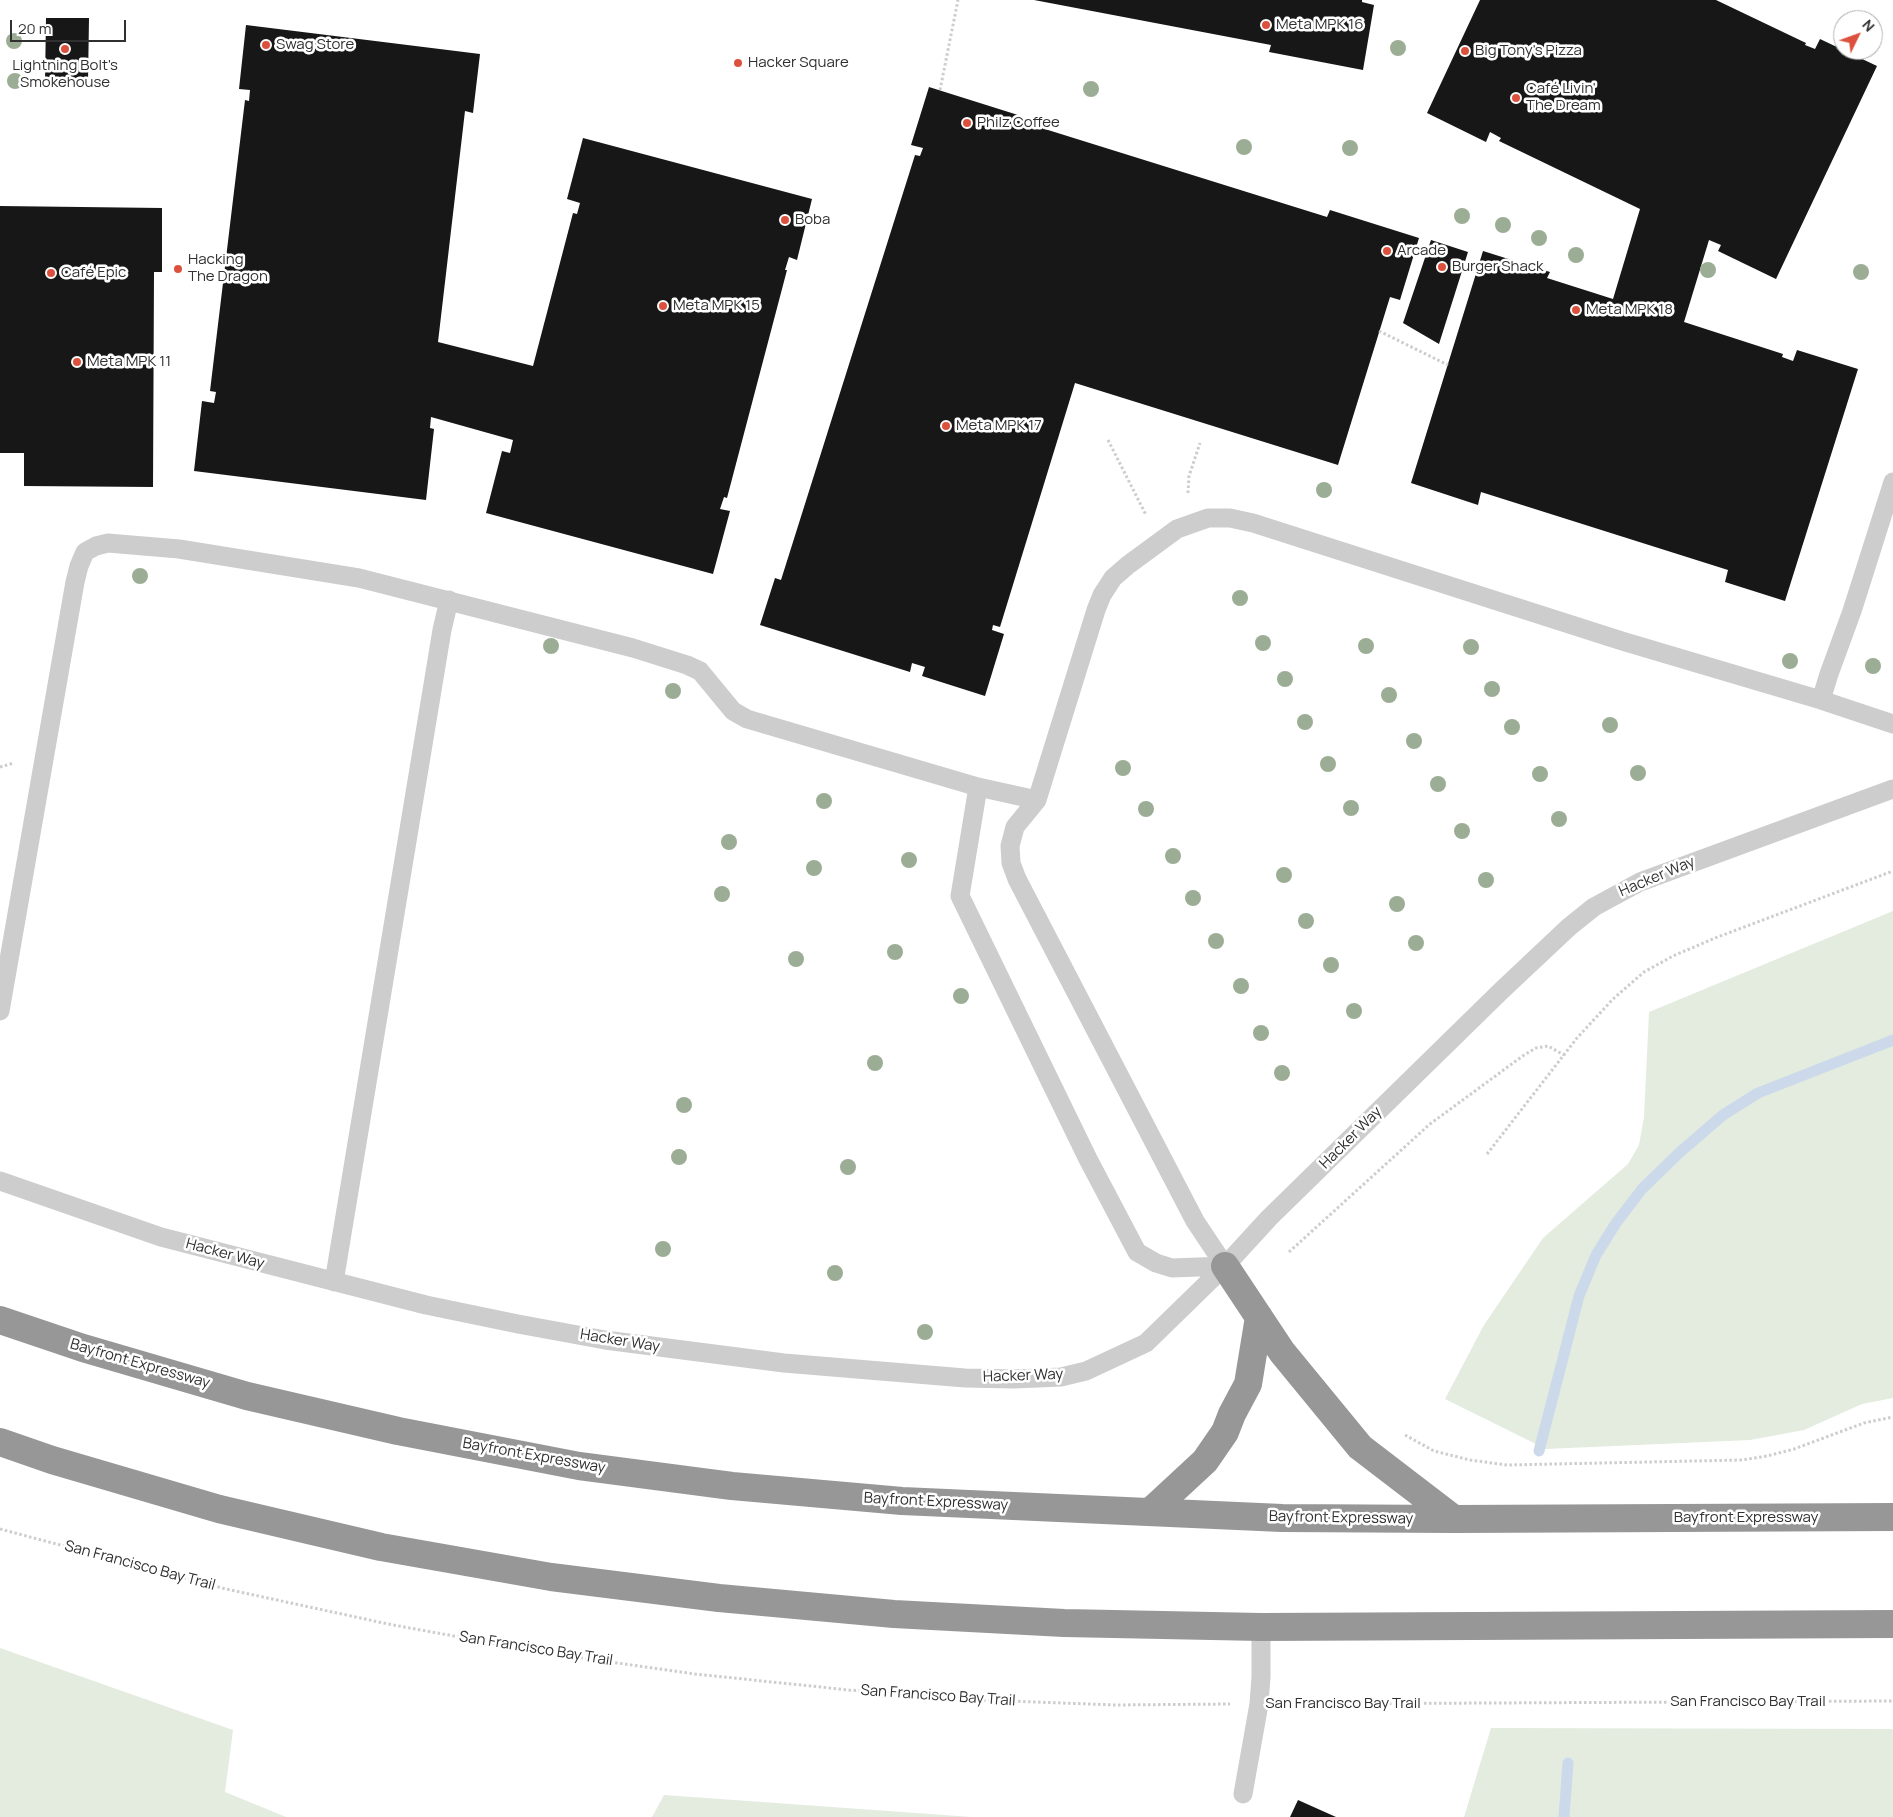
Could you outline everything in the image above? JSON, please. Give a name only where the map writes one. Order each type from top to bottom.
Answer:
[{"type":"highway","points":[[1225,1266],[1282,1352],[1360,1447],[1454,1519]]},
{"type":"highway","points":[[1150,1512],[1205,1461],[1225,1432],[1248,1384],[1259,1317]]},
{"type":"highway","name":"Bayfront Expressway","points":[[0,1320],[83,1348],[247,1396],[398,1431],[579,1466],[732,1486],[902,1501],[1282,1518],[1893,1518]]},
{"type":"highway","points":[[0,1442],[52,1460],[219,1509],[381,1547],[551,1577],[719,1598],[894,1614],[1064,1624],[1261,1627],[1893,1624]]},
{"type":"lane","points":[[1821,700],[1828,674],[1852,611],[1893,482]]},
{"type":"lane","points":[[1225,1266],[1195,1221],[1017,879],[1011,863],[1010,846],[1015,827],[1037,800],[1091,624],[1102,595],[1113,578],[1128,565],[1177,529],[1208,518],[1230,518],[1253,523],[1893,724]]},
{"type":"lane","points":[[0,1011],[74,582],[78,566],[85,552],[96,546],[108,543],[179,549],[358,578],[633,648],[700,671],[734,710],[747,718],[978,787],[1037,800]]},
{"type":"lane","points":[[334,1282],[442,630],[449,600]]},
{"type":"lane","points":[[978,787],[960,896],[1088,1159],[1137,1252],[1156,1263],[1172,1268],[1225,1266]]},
{"type":"lane","name":"Hacker Way","points":[[0,1181],[161,1236],[334,1282],[434,1307],[605,1340],[784,1363],[965,1378],[1014,1380],[1061,1377],[1086,1371],[1146,1343],[1225,1266],[1269,1218],[1488,1004],[1569,927],[1594,907],[1640,882],[1893,789]]},
{"type":"lane","points":[[1243,1794],[1262,1677],[1261,1627]]},
{"type":"path","points":[[940,90],[958,0]]},
{"type":"path","points":[[1379,331],[1448,366]]},
{"type":"path","points":[[1108,440],[1159,541]]},
{"type":"path","points":[[1188,524],[1189,476],[1200,444]]},
{"type":"path","points":[[1487,1154],[1564,1055],[1613,999],[1644,972],[1673,956],[1715,938],[1893,871]]},
{"type":"path","points":[[1289,1252],[1430,1124],[1524,1055],[1536,1048],[1548,1046],[1564,1055]]},
{"type":"path","points":[[1399,1431],[1434,1450],[1470,1460],[1507,1466],[1742,1460],[1794,1449],[1864,1423],[1893,1417]]},
{"type":"path","name":"San Francisco Bay Trail","points":[[0,1529],[226,1589],[388,1624],[547,1653],[695,1674],[849,1690],[981,1700],[1116,1705],[1893,1701]]},
{"type":"shaded area","points":[[1893,911],[1893,1398],[1862,1404],[1804,1430],[1750,1440],[1546,1449],[1445,1399],[1484,1325],[1543,1238],[1628,1164],[1639,1145],[1644,1117],[1649,1012]]},
{"type":"shaded area","points":[[0,1648],[233,1730],[225,1792],[286,1817],[0,1817]]},
{"type":"shaded area","points":[[1491,1728],[1893,1729],[1893,1817],[1464,1817]]},
{"type":"shaded area","points":[[664,1795],[972,1817],[652,1817]]},
{"type":"building","name":"Meta MPK 16","points":[[1034,0],[1362,0],[1362,2],[1374,5],[1363,70],[1269,52],[1271,45]]},
{"type":"building","name":"Meta MPK 18","points":[[1480,0],[1716,0],[1815,49],[1820,39],[1833,45],[1833,60],[1864,60],[1877,66],[1776,279],[1718,251],[1721,245],[1709,240],[1684,322],[1783,354],[1782,357],[1793,361],[1797,350],[1858,369],[1785,601],[1725,582],[1728,570],[1481,492],[1478,505],[1411,483],[1483,251],[1550,272],[1547,278],[1613,299],[1640,209],[1499,141],[1501,138],[1490,132],[1486,142],[1427,113]]},
{"type":"building","points":[[46,18],[89,18],[88,82],[45,82]]},
{"type":"building","name":"Meta MPK 15","points":[[246,25],[480,54],[473,113],[465,111],[438,342],[533,366],[573,213],[577,214],[580,203],[567,199],[583,138],[812,199],[797,260],[789,257],[785,270],[787,270],[727,498],[724,497],[720,509],[730,511],[713,574],[486,513],[502,451],[510,453],[513,440],[431,417],[430,428],[434,429],[426,500],[194,471],[202,401],[214,403],[216,392],[210,391],[245,100],[249,101],[250,90],[239,89]]},
{"type":"building","name":"Meta MPK 17","points":[[929,87],[1018,115],[1016,120],[1327,217],[1330,210],[1419,238],[1400,300],[1390,297],[1338,465],[1075,383],[1000,627],[993,625],[992,630],[1004,634],[985,696],[922,676],[925,667],[912,663],[910,672],[760,625],[775,578],[781,580],[915,155],[920,156],[923,148],[911,145]]},
{"type":"building","name":"Meta MPK 11","points":[[0,206],[162,208],[162,272],[154,272],[153,487],[24,486],[24,453],[0,453]]},
{"type":"building","points":[[1431,240],[1468,252],[1439,344],[1403,323]]},
{"type":"building","points":[[1298,1800],[1336,1817],[1290,1817]]},
{"type":"waterway","points":[[1539,1451],[1579,1296],[1596,1255],[1616,1223],[1642,1189],[1679,1153],[1723,1115],[1758,1093],[1893,1040]]},
{"type":"waterway","points":[[1564,1817],[1568,1763]]},
{"type":"place","name":"Meta MPK 16","points":[[1266,25]]},
{"type":"place","name":"Swag Store","points":[[266,45]]},
{"type":"place","name":"Lightning Bolt's Smokehouse","points":[[65,49]]},
{"type":"place","name":"Big Tony's Pizza","points":[[1465,51]]},
{"type":"place","name":"Hacker Square","points":[[738,63]]},
{"type":"place","name":"Café Livin' The Dream","points":[[1516,98]]},
{"type":"place","name":"Philz Coffee","points":[[967,123]]},
{"type":"place","name":"Boba","points":[[785,220]]},
{"type":"place","name":"Arcade","points":[[1387,251]]},
{"type":"place","name":"Burger Shack","points":[[1442,267]]},
{"type":"place","name":"Hacking The Dragon","points":[[178,269]]},
{"type":"place","name":"Café Epic","points":[[51,273]]},
{"type":"place","name":"Meta MPK 15","points":[[663,306]]},
{"type":"place","name":"Meta MPK 18","points":[[1576,310]]},
{"type":"place","name":"Meta MPK 11","points":[[77,362]]},
{"type":"place","name":"Meta MPK 17","points":[[946,426]]}]
